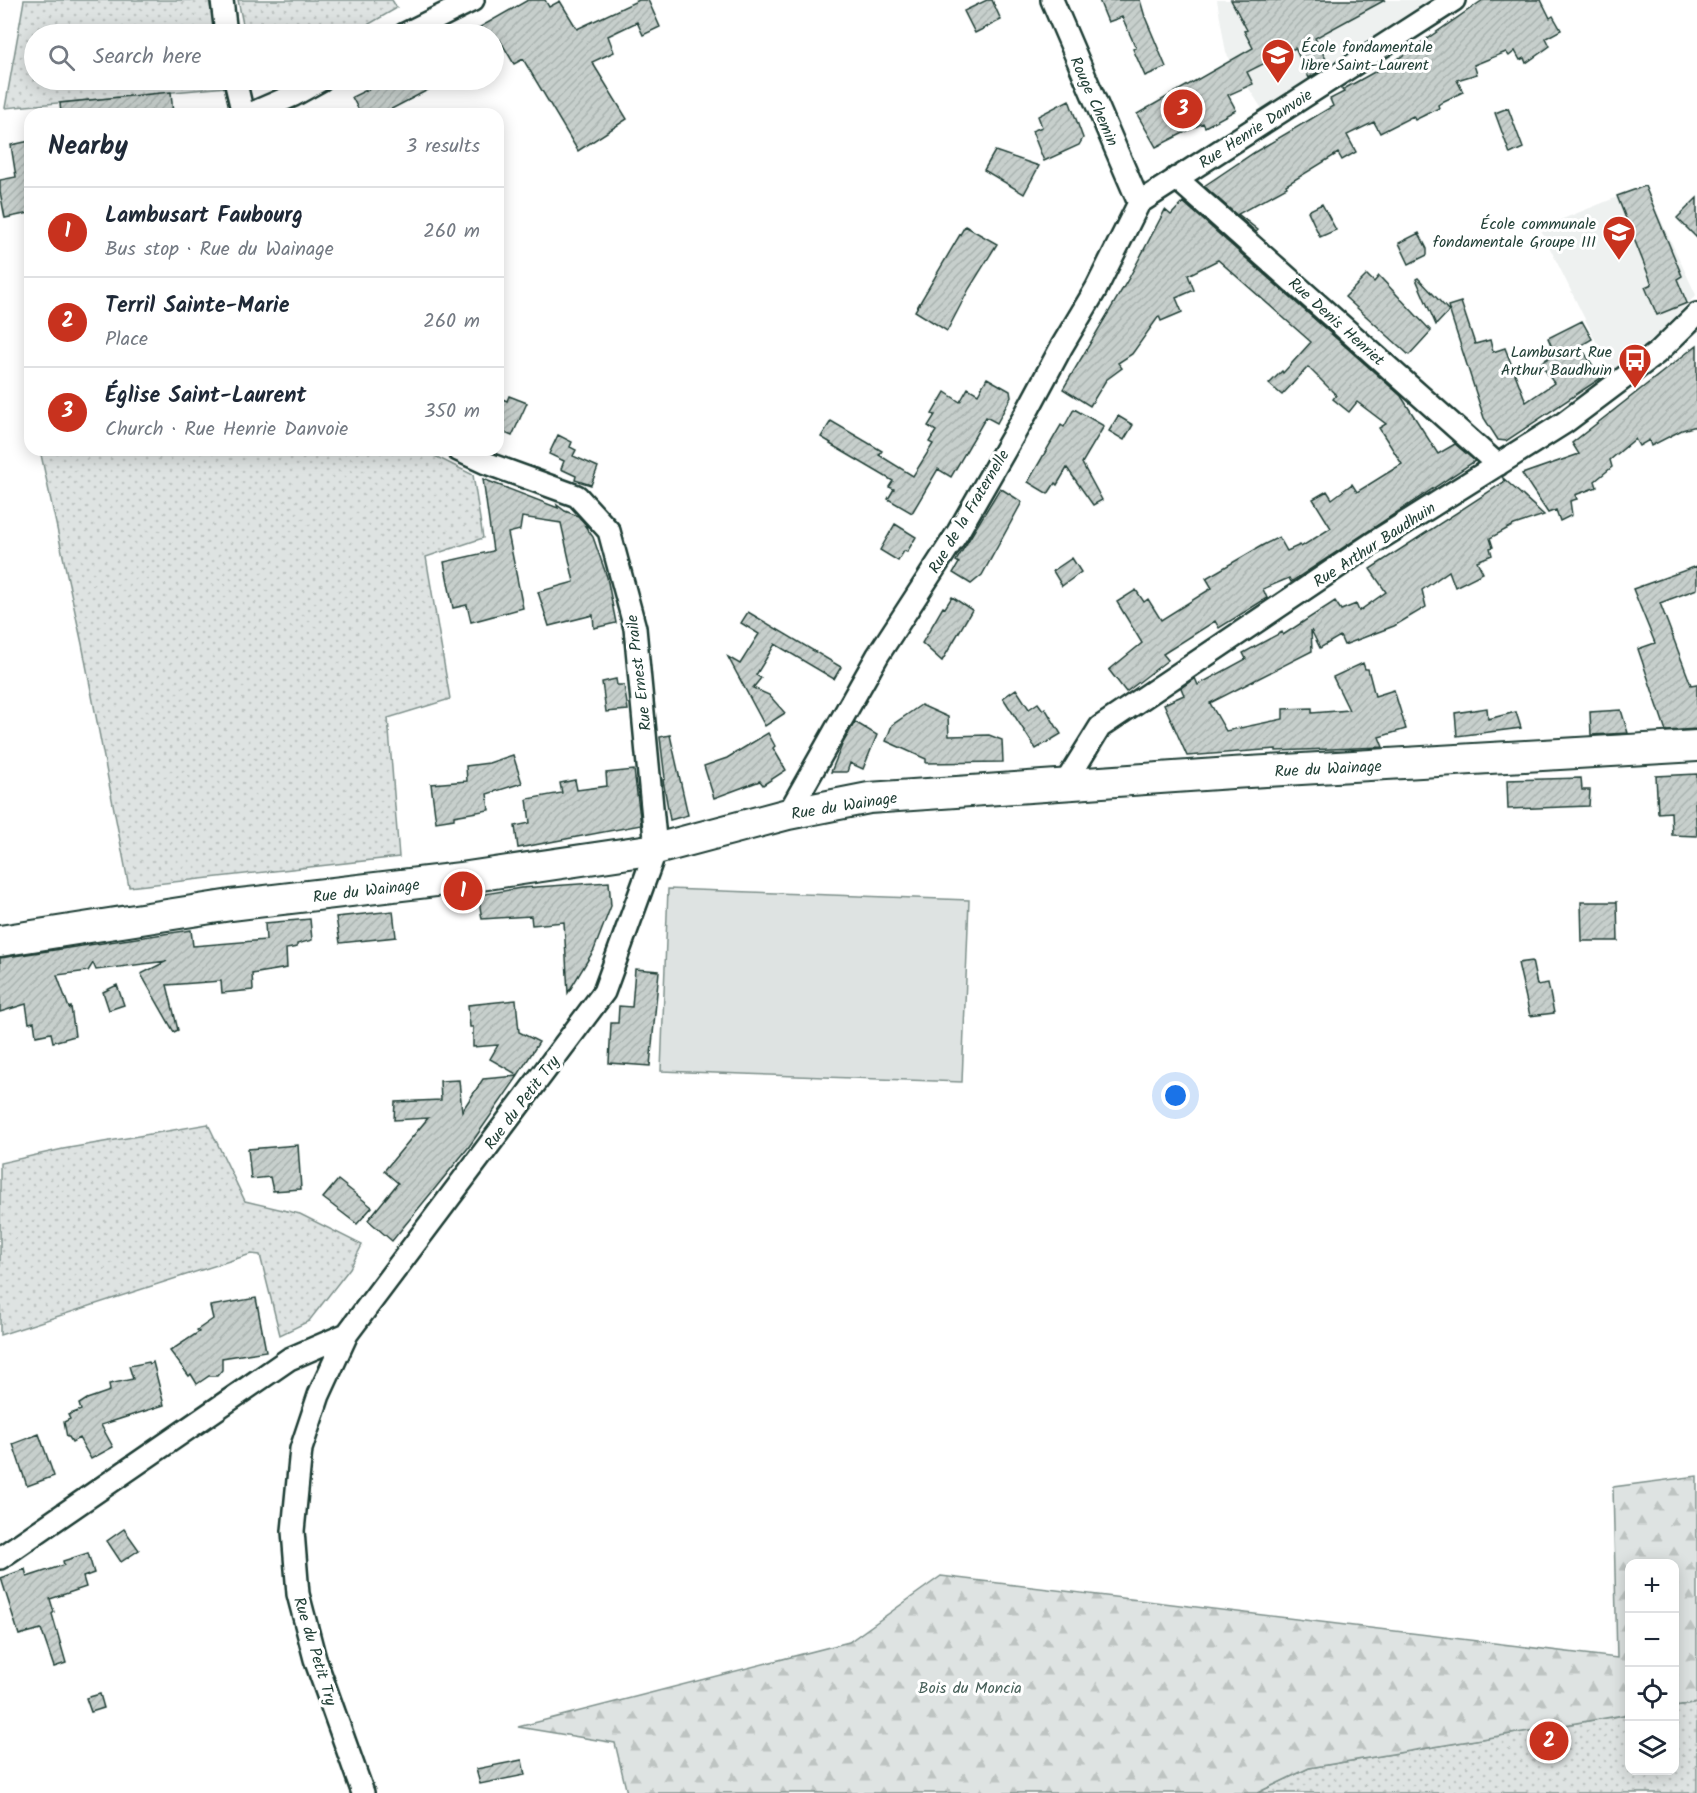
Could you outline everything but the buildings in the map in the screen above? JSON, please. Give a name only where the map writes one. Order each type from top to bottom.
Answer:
[{"type":"main road","name":"Rue du Wainage","points":[[0,941],[231,905],[461,878],[656,849],[788,814],[869,798],[1243,772],[1697,746]]},
{"type":"street","points":[[222,0],[225,24]]},
{"type":"street","points":[[425,24],[473,0]]},
{"type":"street","name":"Rouge Chemin","points":[[1052,0],[1139,203]]},
{"type":"street","name":"Rue Henrie Danvoie","points":[[1139,203],[1454,0]]},
{"type":"street","points":[[237,90],[242,108]]},
{"type":"street","points":[[264,108],[303,90]]},
{"type":"street","name":"Rue Denis Henriet","points":[[1176,178],[1498,465]]},
{"type":"street","name":"Rue de la Fraternelle","points":[[788,814],[878,655],[963,522],[1025,415],[1096,289],[1139,203]]},
{"type":"street","name":"Rue Arthur Baudhuin","points":[[1064,785],[1100,727],[1373,543],[1564,423],[1626,379],[1697,314]]},
{"type":"street","name":"Rue Ernest Praile","points":[[471,456],[577,496],[609,531],[635,628],[656,849]]},
{"type":"street","name":"Rue du Petit Try","points":[[363,1793],[315,1659],[298,1594],[293,1531],[302,1449],[319,1395],[347,1334],[604,992],[656,849]]},
{"type":"street","name":"Rue du Petit Try","points":[[0,1558],[289,1359],[347,1334]]},
{"type":"shaded area","name":"École fondamentale libre Saint-Laurent","points":[[1217,0],[1428,0],[1429,2],[1266,115],[1226,53]]},
{"type":"shaded area","name":"École communale fondamentale Groupe III","points":[[1645,186],[1696,295],[1662,330],[1612,374],[1540,228]]},
{"type":"green space","points":[[24,0],[209,0],[214,24],[24,24],[24,90],[194,90],[5,108]]},
{"type":"green space","points":[[238,0],[392,0],[397,8],[369,24],[243,24]]},
{"type":"green space","points":[[41,456],[435,456],[473,475],[483,538],[426,557],[450,699],[388,718],[399,857],[129,887],[82,644]]},
{"type":"green space","points":[[668,889],[969,900],[962,1082],[661,1071]]},
{"type":"green space","points":[[208,1124],[245,1201],[300,1214],[362,1245],[350,1268],[309,1321],[280,1335],[260,1255],[251,1254],[0,1335],[0,1163],[63,1149]]},
{"type":"green space","name":"Bois du Moncia","points":[[1697,1476],[1697,1703],[1679,1706],[1679,1559],[1625,1559],[1625,1715],[1309,1768],[1257,1793],[627,1793],[615,1743],[518,1727],[849,1642],[941,1576],[1617,1658],[1613,1487]]},
{"type":"green space","points":[[1697,1703],[1697,1793],[1257,1793],[1309,1768],[1625,1715],[1625,1775],[1679,1775],[1679,1706]]},
{"type":"place","name":"École fondamentale libre Saint-Laurent","points":[[1278,84]]},
{"type":"place","name":"Église Saint-Laurent","points":[[1183,109]]},
{"type":"place","name":"École communale fondamentale Groupe III","points":[[1619,261]]},
{"type":"place","name":"Lambusart Rue Arthur Baudhuin","points":[[1635,389]]},
{"type":"place","name":"Lambusart Faubourg","points":[[463,891]]},
{"type":"place","name":"Terril Sainte-Marie","points":[[1549,1741]]}]
